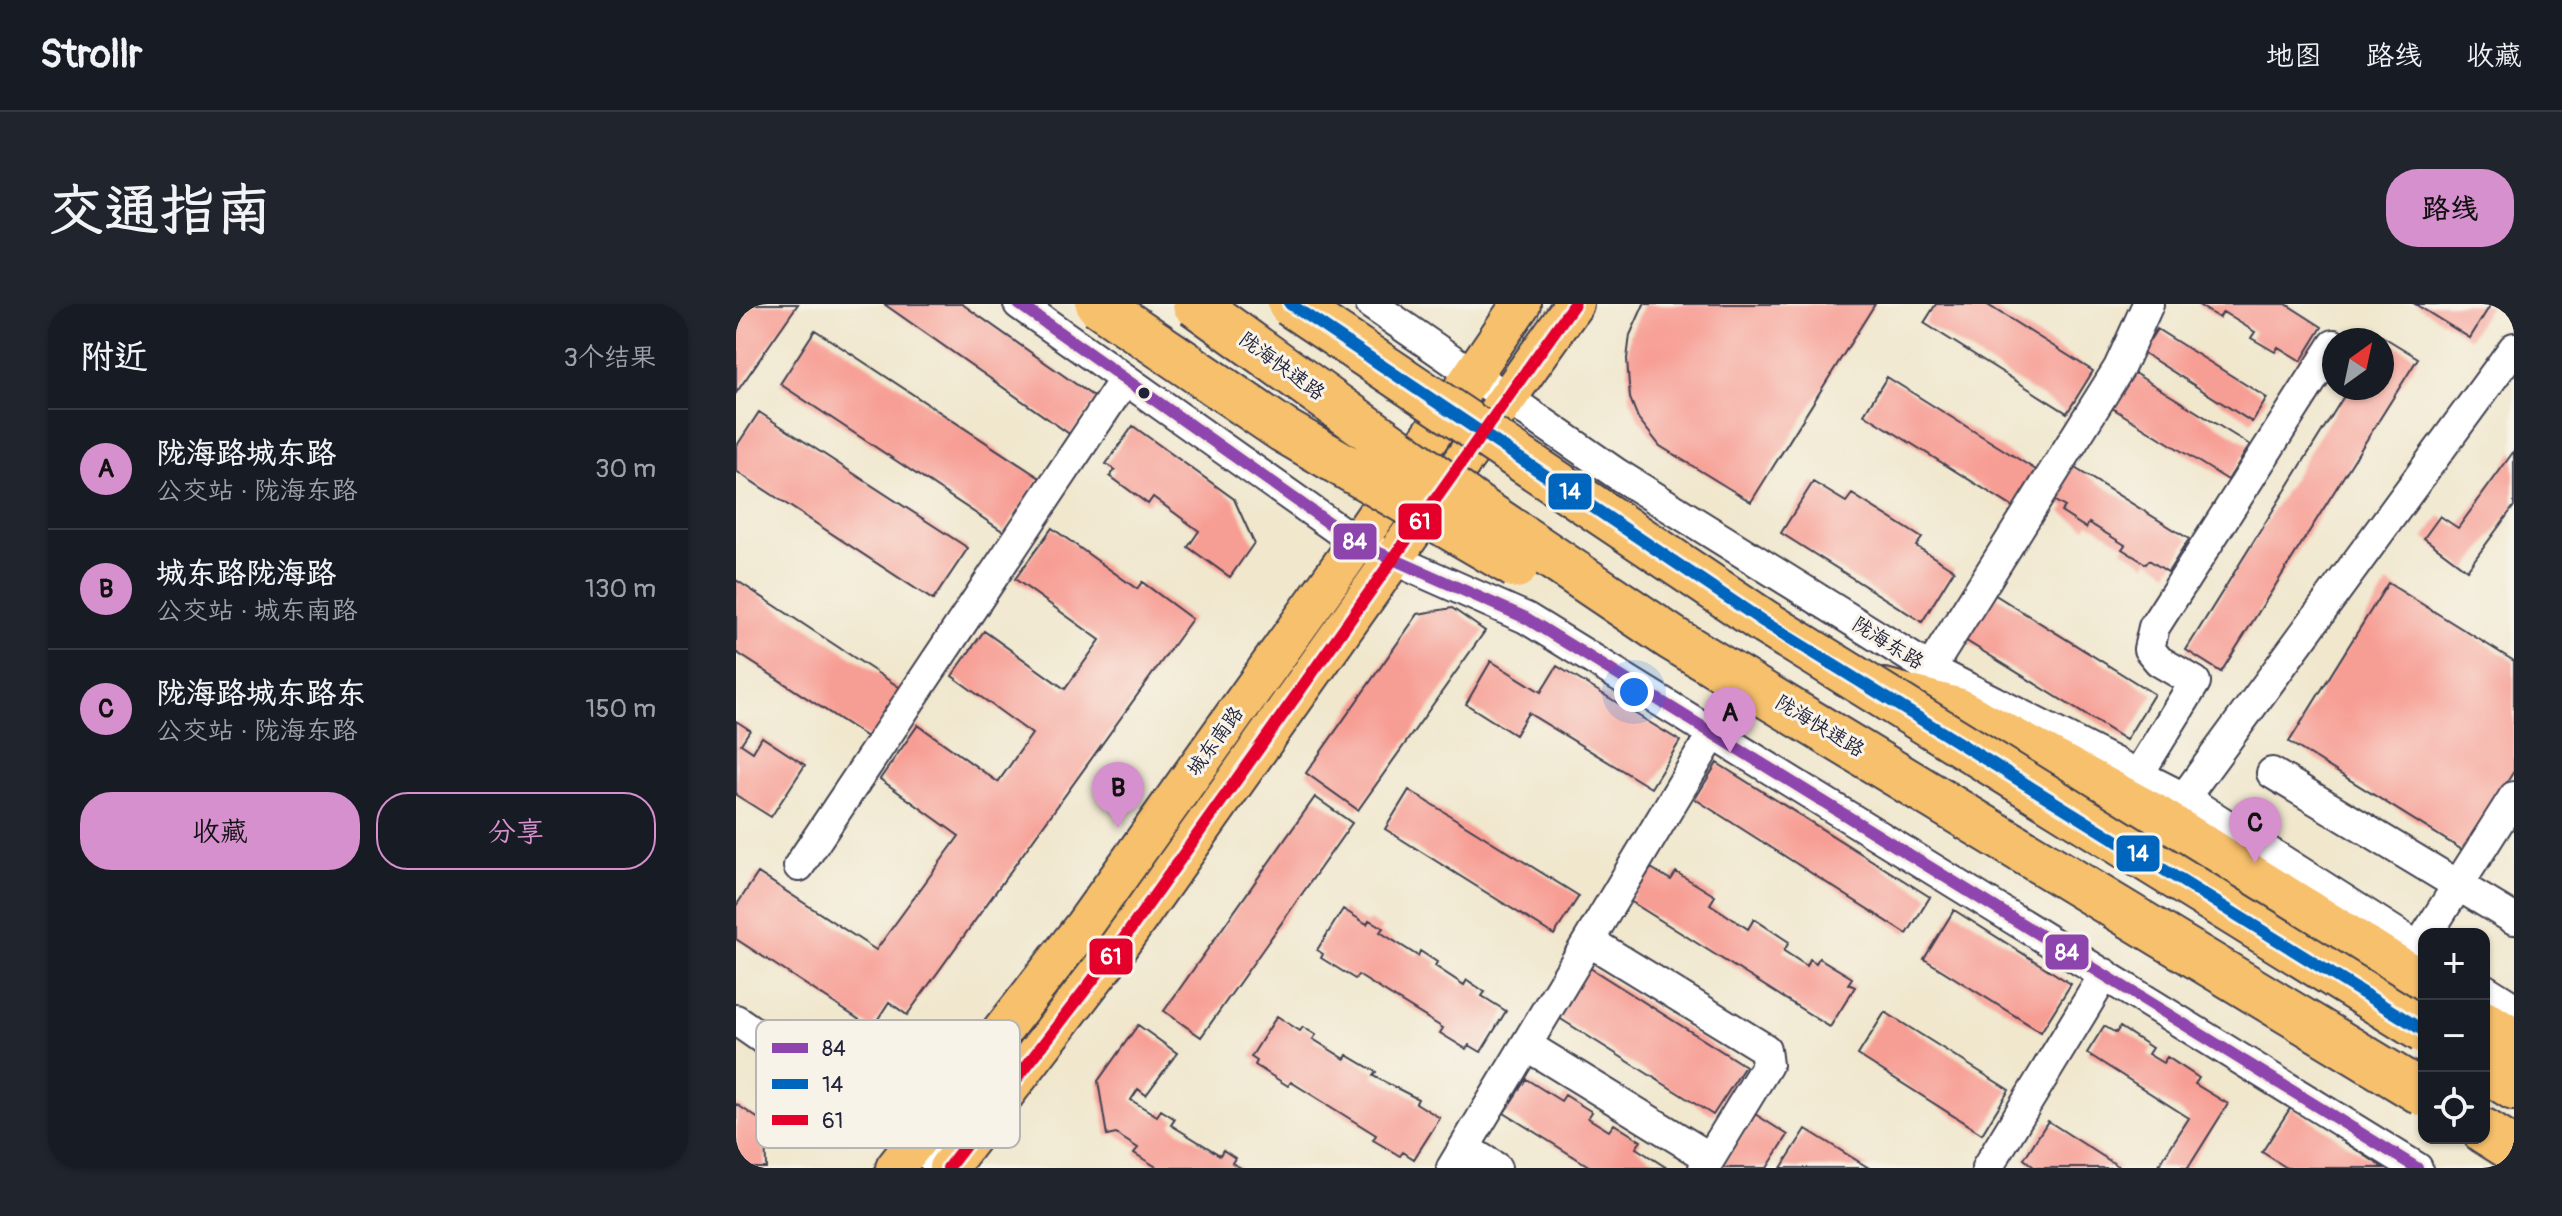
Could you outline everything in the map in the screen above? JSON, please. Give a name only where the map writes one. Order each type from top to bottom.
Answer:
[{"type":"highway","points":[[1098,304],[1283,430],[1496,553],[1660,655],[1778,717],[1866,754]]},
{"type":"highway","name":"陇海快速路","points":[[1195,304],[1480,509],[1673,639],[2418,1090]]},
{"type":"highway","points":[[1290,304],[1402,382],[1863,685],[2418,1027]]},
{"type":"highway","points":[[1863,685],[1957,710],[2152,815],[2418,948]]},
{"type":"highway","points":[[2490,1026],[2514,1041]]},
{"type":"highway","points":[[2489,1072],[2514,1088]]},
{"type":"highway","points":[[2490,1135],[2514,1150]]},
{"type":"main road","name":"城东南路","points":[[1011,1020],[1083,927],[1357,543],[1521,304]]},
{"type":"main road","name":"城东南路","points":[[1020,1074],[1115,951],[1574,304]]},
{"type":"main road","name":"城东南路","points":[[948,1168],[963,1148]]},
{"type":"street","points":[[1019,304],[1357,543],[1394,556],[1526,618],[2417,1168]]},
{"type":"street","name":"陇海东路","points":[[1371,304],[1507,400],[1930,669],[2184,798],[2418,948]]},
{"type":"street","points":[[1930,669],[2119,368],[2148,304]]},
{"type":"street","points":[[2184,798],[2514,348]]},
{"type":"street","points":[[2139,773],[2195,682],[2159,661],[2149,649],[2154,627],[2322,364]]},
{"type":"street","points":[[799,866],[1125,379]]},
{"type":"street","points":[[1496,1168],[1458,1158],[1714,732]]},
{"type":"street","points":[[2272,773],[2514,919]]},
{"type":"street","points":[[2435,928],[2457,884],[2514,797]]},
{"type":"street","points":[[1526,1045],[1707,1163],[1767,1065],[1765,1049],[1589,941]]},
{"type":"street","points":[[1987,1168],[2105,974]]},
{"type":"street","points":[[2490,993],[2514,1008]]},
{"type":"street","points":[[736,1020],[756,1036]]},
{"type":"street","points":[[905,1156],[948,1168]]},
{"type":"building","points":[[736,304],[798,304],[736,393]]},
{"type":"building","points":[[884,304],[962,304],[1097,399],[1071,435]]},
{"type":"building","points":[[1644,304],[1875,304],[1751,502],[1660,446],[1638,418],[1630,398],[1627,359],[1630,335]]},
{"type":"building","points":[[1936,304],[1986,304],[2093,371],[2067,413],[1924,323]]},
{"type":"building","points":[[2197,304],[2286,304],[2322,327],[2301,361],[2278,347],[2275,352],[2251,338],[2255,332],[2223,312],[2219,318]]},
{"type":"building","points":[[2415,304],[2491,304],[2470,338]]},
{"type":"building","points":[[2157,329],[2267,398],[2252,422],[2142,352]]},
{"type":"building","points":[[815,330],[1040,478],[1004,532],[780,384]]},
{"type":"building","points":[[2394,343],[2418,358],[2394,396]]},
{"type":"building","points":[[2131,371],[2250,445],[2228,480],[2109,406]]},
{"type":"building","points":[[1887,377],[2036,470],[2013,507],[1864,414]]},
{"type":"building","points":[[2342,400],[2392,400],[2221,672],[2186,650]]},
{"type":"building","points":[[759,412],[968,548],[933,600],[736,471],[736,447]]},
{"type":"building","points":[[1133,426],[1234,499],[1254,543],[1230,577],[1188,547],[1199,531],[1153,497],[1148,504],[1110,476],[1115,470],[1106,464]]},
{"type":"building","points":[[2514,451],[2514,506],[2467,570],[2424,538],[2440,516],[2458,528]]},
{"type":"building","points":[[2070,465],[2189,539],[2168,572],[2149,560],[2146,564],[2122,549],[2125,545],[2089,523],[2086,528],[2061,512],[2065,507],[2050,498]]},
{"type":"building","points":[[1813,482],[1846,502],[1852,494],[1922,538],[1916,546],[1954,570],[1922,622],[1781,533]]},
{"type":"building","points":[[1052,528],[1137,589],[1142,582],[1192,619],[907,1015],[889,1002],[877,1020],[860,1020],[736,939],[736,906],[758,873],[876,950],[959,836],[880,779],[918,725],[998,782],[1032,734],[952,676],[984,631],[1065,689],[1100,640],[1015,579]]},
{"type":"building","points":[[736,580],[902,689],[870,739],[736,652]]},
{"type":"building","points":[[2388,583],[2514,661],[2514,771],[2464,851],[2289,742]]},
{"type":"building","points":[[1989,591],[2154,694],[2126,740],[1960,637]]},
{"type":"building","points":[[1452,608],[1485,631],[1358,810],[1306,773],[1418,614]]},
{"type":"building","points":[[1491,661],[1541,692],[1557,666],[1680,741],[1651,788],[1528,713],[1515,735],[1466,704]]},
{"type":"building","points":[[736,721],[750,730],[741,744],[753,752],[762,737],[805,765],[771,817],[736,795]]},
{"type":"building","points":[[1717,763],[1930,897],[1907,934],[1695,799]]},
{"type":"building","points":[[1409,790],[1579,896],[1554,935],[1385,829]]},
{"type":"building","points":[[1315,797],[1352,823],[1201,1037],[1164,1011]]},
{"type":"building","points":[[1651,868],[1671,880],[1676,872],[1715,896],[1710,904],[1748,929],[1754,919],[1789,942],[1784,951],[1807,966],[1810,959],[1816,963],[1819,958],[1852,978],[1848,984],[1855,987],[1830,1027],[1630,901]]},
{"type":"building","points":[[1343,909],[1367,924],[1369,920],[1383,928],[1380,932],[1418,956],[1420,951],[1437,962],[1435,966],[1464,985],[1467,980],[1485,992],[1482,996],[1506,1011],[1481,1052],[1469,1045],[1466,1049],[1440,1033],[1443,1028],[1358,975],[1355,979],[1321,958],[1323,954],[1317,950]]},
{"type":"building","points":[[1954,910],[2071,984],[2041,1032],[1924,959]]},
{"type":"building","points":[[1587,966],[1745,1066],[1713,1115],[1556,1016]]},
{"type":"building","points":[[1885,1012],[2009,1090],[1982,1134],[1858,1055]]},
{"type":"building","points":[[1277,1016],[1300,1031],[1303,1027],[1316,1035],[1313,1039],[1345,1059],[1347,1055],[1376,1072],[1373,1076],[1418,1099],[1416,1103],[1440,1118],[1414,1159],[1403,1152],[1400,1156],[1373,1140],[1376,1135],[1291,1082],[1288,1086],[1255,1065],[1257,1061],[1251,1057]]},
{"type":"building","points":[[1138,1025],[1177,1053],[1146,1095],[1138,1089],[1131,1100],[1157,1116],[1161,1110],[1175,1119],[1171,1125],[1220,1155],[1223,1150],[1235,1158],[1232,1163],[1241,1168],[1158,1168],[1134,1153],[1138,1148],[1116,1134],[1107,1136],[1098,1081]]},
{"type":"building","points":[[2104,1026],[2116,1033],[2120,1027],[2152,1048],[2148,1054],[2163,1063],[2167,1057],[2199,1078],[2195,1084],[2228,1104],[2188,1168],[2157,1168],[2189,1118],[2087,1053]]},
{"type":"building","points":[[1526,1079],[1561,1101],[1565,1095],[1592,1112],[1588,1118],[1609,1131],[1614,1124],[1641,1141],[1636,1148],[1667,1168],[1592,1168],[1504,1113]]},
{"type":"building","points":[[736,1104],[756,1117],[756,1148],[766,1148],[766,1168],[736,1168]]},
{"type":"building","points":[[2291,1107],[2384,1168],[2287,1168],[2262,1152]]},
{"type":"building","points":[[1755,1114],[1788,1135],[1767,1168],[1721,1168]]},
{"type":"building","points":[[2048,1121],[2121,1168],[2035,1168],[2024,1159]]},
{"type":"building","points":[[1806,1129],[1869,1168],[1781,1168]]},
{"type":"transit line","name":"84","points":[[1019,304],[1357,543],[1526,618],[2417,1168]]},
{"type":"transit line","name":"14","points":[[1290,304],[1764,622],[2418,1027]]},
{"type":"transit line","name":"61","points":[[1020,1074],[1115,951],[1574,304]]},
{"type":"transit line","name":"61","points":[[948,1168],[963,1148]]},
{"type":"place","name":"陇海路城东路","points":[[1730,753]]},
{"type":"place","name":"城东路陇海路","points":[[1118,828]]},
{"type":"place","name":"陇海路城东路东","points":[[2255,863]]}]
